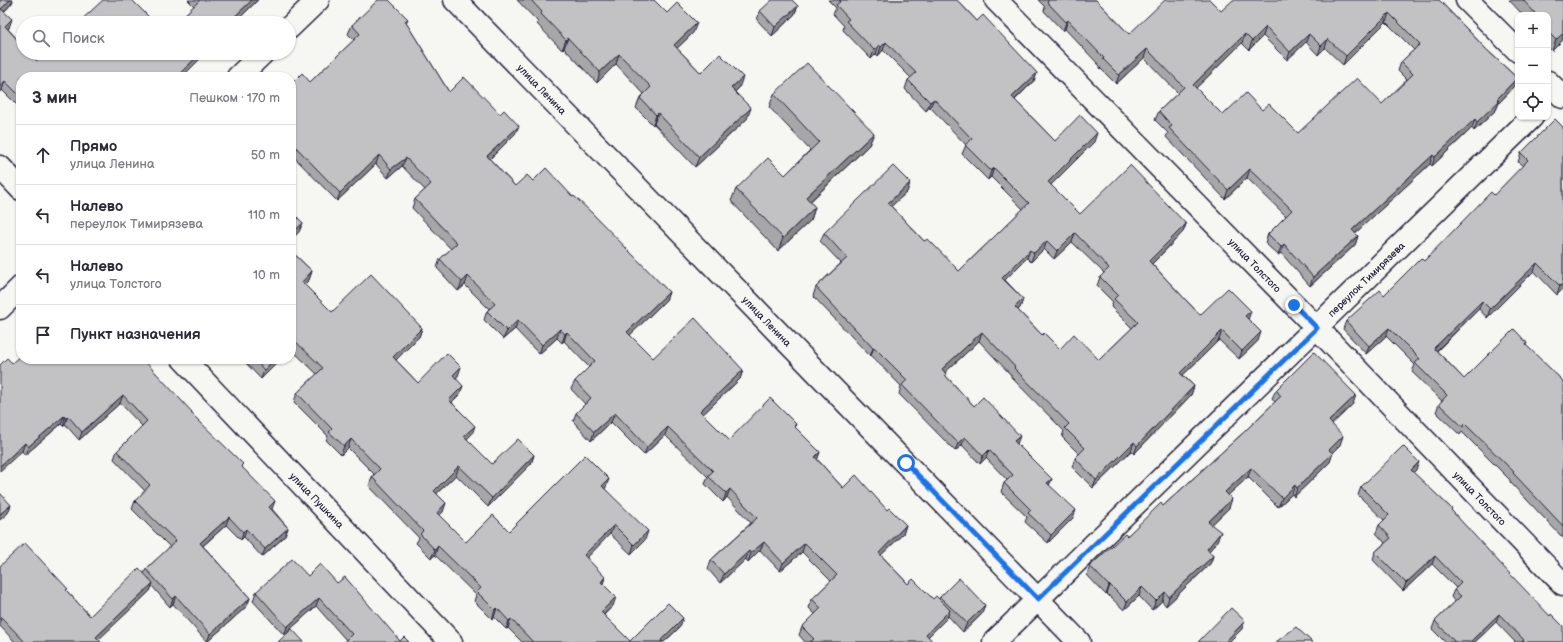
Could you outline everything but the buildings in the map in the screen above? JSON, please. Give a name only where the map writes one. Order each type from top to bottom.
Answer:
[{"type":"street","points":[[296,21],[318,0]]},
{"type":"street","name":"улица Ленина","points":[[455,0],[1079,642]]},
{"type":"street","name":"улица Толстого","points":[[996,0],[1317,328],[1563,584]]},
{"type":"street","points":[[1467,0],[1515,49]]},
{"type":"street","points":[[243,72],[256,60]]},
{"type":"street","name":"переулок Тимирязева","points":[[994,642],[1529,120]]},
{"type":"street","points":[[0,167],[16,184]]},
{"type":"street","points":[[0,308],[16,292]]},
{"type":"street","name":"улица Пушкина","points":[[187,364],[451,642]]},
{"type":"route","points":[[906,463],[1038,599],[1317,328],[1294,305]]}]
